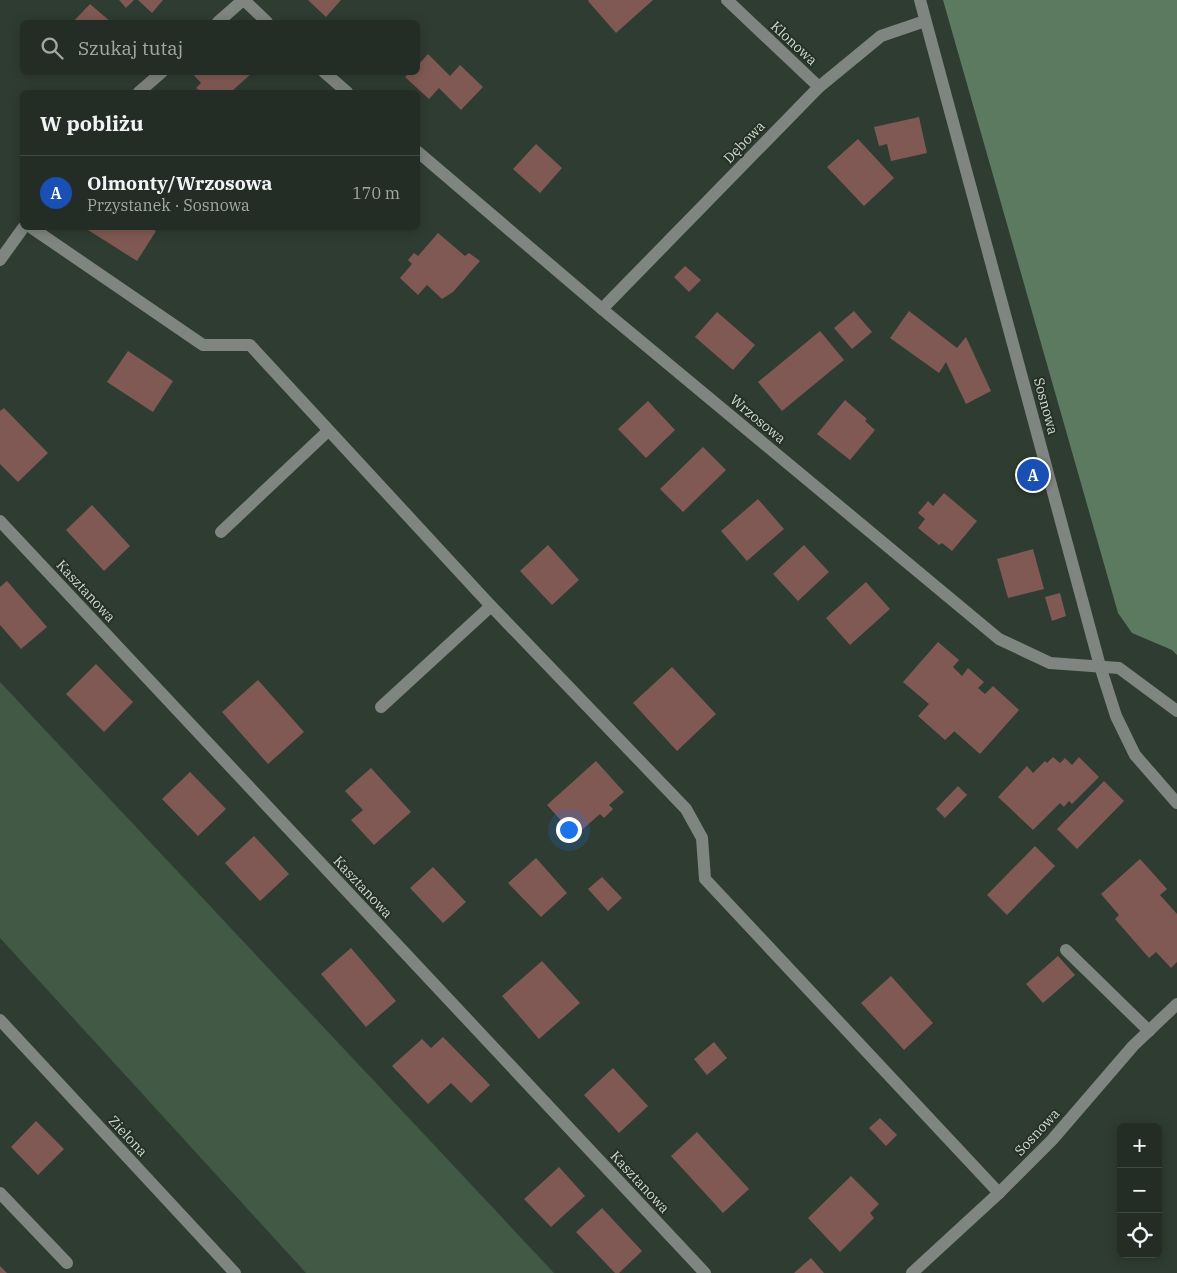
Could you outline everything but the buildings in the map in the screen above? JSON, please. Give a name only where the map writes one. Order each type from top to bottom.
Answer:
[{"type":"street","points":[[220,20],[243,0],[265,20]]},
{"type":"street","name":"Klonowa","points":[[726,0],[818,87]]},
{"type":"street","name":"Sosnowa","points":[[920,0],[1100,666],[1116,716],[1135,755],[1177,803]]},
{"type":"street","name":"Dębowa","points":[[602,309],[818,87],[881,36],[925,21]]},
{"type":"street","points":[[141,90],[159,75]]},
{"type":"street","points":[[327,75],[345,90]]},
{"type":"street","name":"Wrzosowa","points":[[420,154],[602,309],[999,640],[1050,663],[1119,668],[1177,711]]},
{"type":"street","points":[[0,260],[22,230]]},
{"type":"street","points":[[35,230],[203,345],[250,345],[491,606],[686,809],[702,838],[705,880],[998,1193]]},
{"type":"street","points":[[221,532],[328,431]]},
{"type":"street","name":"Kasztanowa","points":[[0,521],[705,1273]]},
{"type":"street","points":[[381,707],[491,606]]},
{"type":"street","points":[[1066,950],[1148,1032]]},
{"type":"street","name":"Sosnowa","points":[[912,1273],[1052,1140],[1133,1046],[1177,1004]]},
{"type":"street","name":"Zielona","points":[[0,1020],[235,1273]]},
{"type":"street","points":[[0,1193],[67,1262]]},
{"type":"green space","points":[[943,0],[1177,0],[1177,655],[1172,650],[1132,633],[1118,613]]},
{"type":"green space","points":[[0,682],[554,1273],[306,1273],[0,938]]},
{"type":"place","name":"Olmonty/Wrzosowa","points":[[1033,475]]}]
